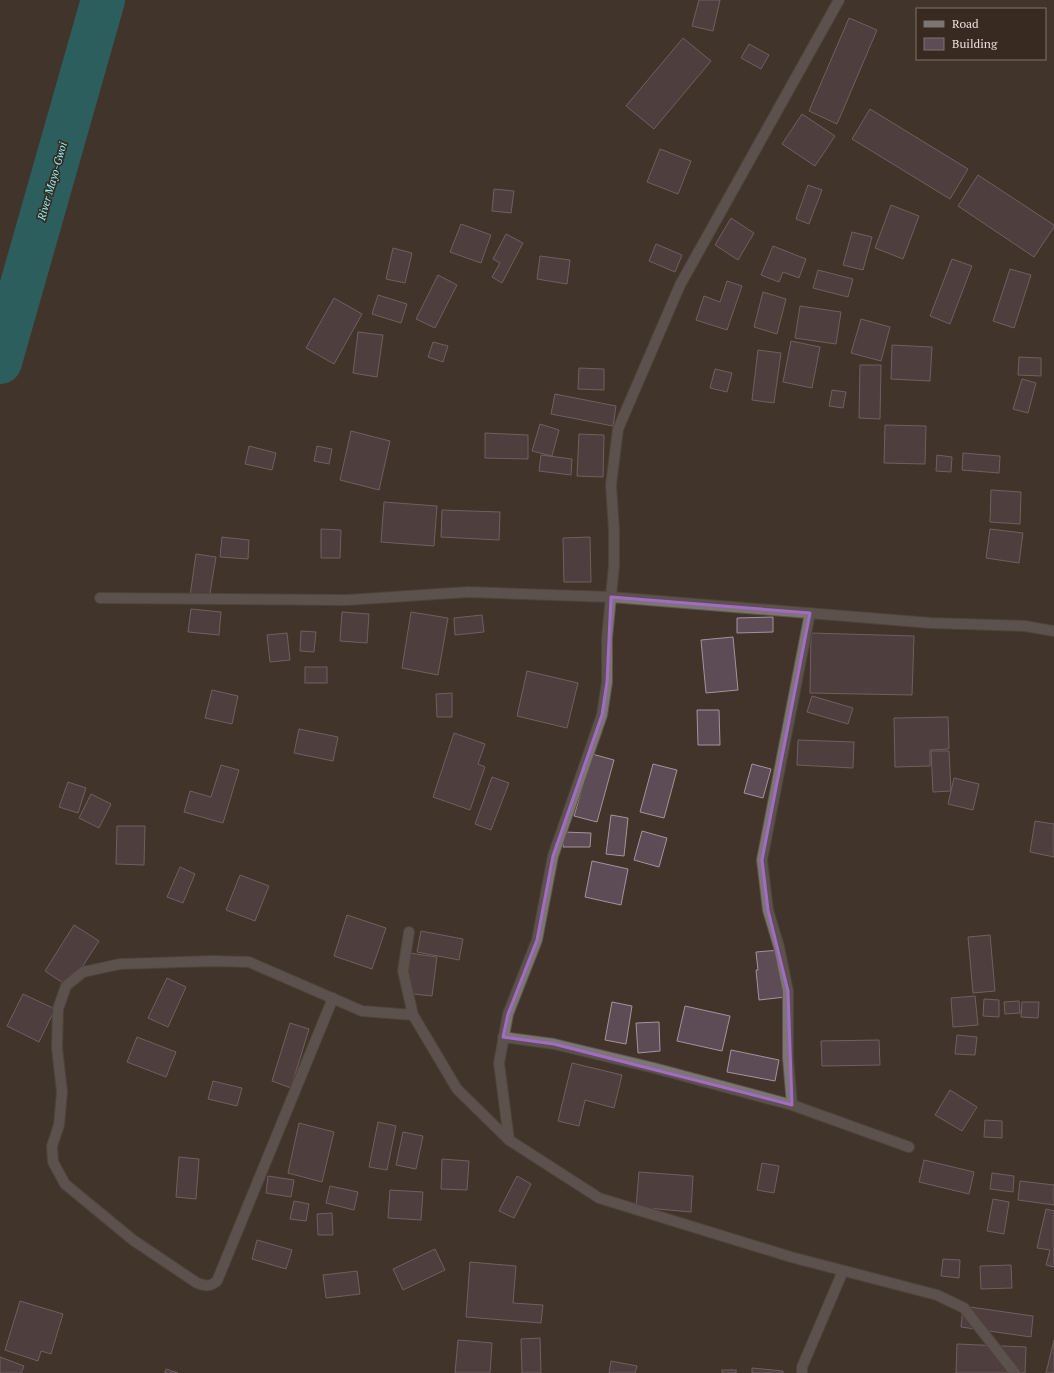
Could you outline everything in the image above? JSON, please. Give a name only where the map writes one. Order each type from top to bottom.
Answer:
[{"type":"street","points":[[509,1140],[499,1063],[508,1014],[537,940],[552,856],[602,715],[607,682],[607,638],[614,565],[614,530],[611,485],[618,429],[680,285],[839,0]]},
{"type":"street","points":[[100,598],[347,600],[468,592],[611,597],[931,623],[1025,626],[1054,631]]},
{"type":"street","points":[[792,1105],[788,1058],[788,991],[779,947],[768,910],[762,860],[810,613]]},
{"type":"street","points":[[409,932],[403,971],[413,1015],[457,1089],[509,1140],[599,1198],[784,1255],[937,1295],[964,1308],[1015,1373]]},
{"type":"street","points":[[334,998],[217,1281],[212,1285],[205,1286],[197,1283],[134,1240],[65,1184],[53,1162],[52,1146],[58,1125],[62,1092],[57,1048],[58,1008],[66,986],[83,972],[120,964],[214,961],[249,962],[334,998],[362,1010],[413,1015]]},
{"type":"street","points":[[504,1037],[554,1044],[792,1105],[910,1147]]},
{"type":"street","points":[[802,1373],[802,1367],[843,1271]]},
{"type":"highlighted area","points":[[611,597],[810,613],[762,860],[768,910],[788,991],[792,1105],[554,1044],[503,1037],[508,1014],[537,940],[553,856],[602,715],[607,682]]},
{"type":"building","points":[[699,0],[720,0],[713,31],[692,26]]},
{"type":"building","points":[[849,18],[877,30],[837,124],[809,111]]},
{"type":"building","points":[[683,38],[711,61],[654,129],[626,106]]},
{"type":"building","points":[[749,44],[769,55],[761,69],[741,58]]},
{"type":"building","points":[[870,109],[968,169],[950,199],[852,139]]},
{"type":"building","points":[[802,114],[835,136],[815,166],[782,144]]},
{"type":"building","points":[[660,149],[691,161],[678,194],[647,182]]},
{"type":"building","points":[[978,175],[1054,225],[1034,257],[958,206]]},
{"type":"building","points":[[808,185],[822,190],[809,224],[796,219]]},
{"type":"building","points":[[494,189],[514,191],[511,213],[492,211]]},
{"type":"building","points":[[891,205],[919,216],[903,259],[875,248]]},
{"type":"building","points":[[731,218],[754,233],[738,260],[715,245]]},
{"type":"building","points":[[461,224],[491,235],[481,263],[450,252]]},
{"type":"building","points":[[852,232],[872,237],[863,270],[843,265]]},
{"type":"building","points":[[506,234],[523,243],[502,283],[492,277],[500,263],[493,259]]},
{"type":"building","points":[[656,244],[682,255],[675,272],[649,261]]},
{"type":"building","points":[[773,246],[806,259],[799,278],[783,272],[779,282],[761,275]]},
{"type":"building","points":[[393,248],[412,253],[405,283],[386,279]]},
{"type":"building","points":[[540,256],[570,260],[567,284],[537,279]]},
{"type":"building","points":[[952,259],[972,266],[950,324],[930,316]]},
{"type":"building","points":[[1010,269],[1031,275],[1014,328],[993,321]]},
{"type":"building","points":[[818,270],[853,279],[848,297],[813,288]]},
{"type":"building","points":[[438,275],[457,285],[435,328],[416,319]]},
{"type":"building","points":[[727,281],[742,286],[727,330],[696,320],[704,296],[720,302]]},
{"type":"building","points":[[763,292],[786,299],[777,334],[754,327]]},
{"type":"building","points":[[378,295],[407,304],[401,323],[372,314]]},
{"type":"building","points":[[334,298],[362,314],[334,364],[306,348]]},
{"type":"building","points":[[800,306],[841,312],[836,344],[795,338]]},
{"type":"building","points":[[861,319],[890,327],[881,361],[851,353]]},
{"type":"building","points":[[358,332],[383,335],[377,377],[353,373]]},
{"type":"building","points":[[791,341],[820,347],[812,388],[783,382]]},
{"type":"building","points":[[433,342],[448,346],[443,362],[428,357]]},
{"type":"building","points":[[892,345],[932,347],[930,381],[891,379]]},
{"type":"building","points":[[758,350],[781,353],[774,403],[752,400]]},
{"type":"building","points":[[1019,357],[1041,358],[1041,376],[1018,375]]},
{"type":"building","points":[[860,365],[881,365],[880,419],[859,418]]},
{"type":"building","points":[[579,368],[604,369],[604,390],[578,389]]},
{"type":"building","points":[[715,369],[732,373],[727,392],[710,388]]},
{"type":"building","points":[[1022,379],[1036,383],[1028,413],[1013,409]]},
{"type":"building","points":[[832,390],[846,392],[843,408],[829,406]]},
{"type":"building","points":[[555,394],[616,406],[613,426],[551,414]]},
{"type":"building","points":[[540,424],[559,430],[552,456],[532,451]]},
{"type":"building","points":[[885,425],[926,426],[925,464],[884,463]]},
{"type":"building","points":[[351,431],[390,441],[379,490],[340,480]]},
{"type":"building","points":[[485,433],[528,435],[528,459],[485,458]]},
{"type":"building","points":[[579,434],[604,435],[603,477],[577,476]]},
{"type":"building","points":[[249,446],[276,453],[272,470],[245,464]]},
{"type":"building","points":[[317,446],[332,449],[329,464],[314,461]]},
{"type":"building","points":[[963,453],[1000,456],[999,473],[962,470]]},
{"type":"building","points":[[541,455],[572,459],[571,475],[539,471]]},
{"type":"building","points":[[937,455],[952,457],[951,472],[936,471]]},
{"type":"building","points":[[991,490],[1021,492],[1020,524],[990,522]]},
{"type":"building","points":[[384,502],[437,506],[434,546],[381,542]]},
{"type":"building","points":[[442,510],[500,512],[499,540],[441,537]]},
{"type":"building","points":[[321,529],[341,530],[340,558],[321,558]]},
{"type":"building","points":[[990,529],[1023,533],[1019,563],[986,558]]},
{"type":"building","points":[[222,537],[249,540],[248,559],[220,557]]},
{"type":"building","points":[[590,537],[591,582],[564,582],[563,538]]},
{"type":"building","points":[[196,554],[216,557],[209,599],[190,596]]},
{"type":"building","points":[[191,609],[221,612],[219,635],[188,632]]},
{"type":"building","points":[[342,612],[369,614],[367,643],[340,641]]},
{"type":"building","points":[[411,612],[448,618],[438,675],[402,668]]},
{"type":"building","points":[[482,615],[484,632],[455,635],[454,618]]},
{"type":"building","points":[[773,617],[773,632],[737,633],[737,618]]},
{"type":"building","points":[[301,631],[316,632],[314,652],[300,651]]},
{"type":"building","points":[[287,633],[290,660],[270,662],[267,635]]},
{"type":"building","points":[[811,633],[914,636],[912,695],[810,693]]},
{"type":"building","points":[[733,637],[738,690],[706,693],[701,640]]},
{"type":"building","points":[[305,667],[327,667],[327,683],[305,683]]},
{"type":"building","points":[[527,671],[578,683],[567,728],[517,716]]},
{"type":"building","points":[[212,690],[238,696],[232,724],[205,718]]},
{"type":"building","points":[[452,693],[452,717],[437,717],[436,694]]},
{"type":"building","points":[[812,696],[853,708],[848,724],[807,712]]},
{"type":"building","points":[[697,710],[719,710],[720,745],[698,745]]},
{"type":"building","points":[[948,717],[949,749],[930,750],[930,766],[895,767],[894,718]]},
{"type":"building","points":[[299,729],[338,737],[333,761],[294,753]]},
{"type":"building","points":[[454,733],[485,744],[478,764],[485,767],[470,810],[433,797]]},
{"type":"building","points":[[798,740],[854,742],[853,768],[797,765]]},
{"type":"building","points":[[931,751],[949,751],[951,791],[933,792]]},
{"type":"building","points":[[592,754],[614,760],[597,822],[574,816]]},
{"type":"building","points":[[653,764],[677,770],[664,818],[640,812]]},
{"type":"building","points":[[752,764],[771,769],[763,798],[744,793]]},
{"type":"building","points":[[221,765],[239,770],[223,823],[184,812],[190,791],[211,797]]},
{"type":"building","points":[[492,777],[509,783],[491,830],[475,824]]},
{"type":"building","points":[[954,778],[979,784],[973,810],[948,804]]},
{"type":"building","points":[[68,782],[86,788],[78,813],[59,807]]},
{"type":"building","points":[[91,794],[111,804],[99,828],[79,818]]},
{"type":"building","points":[[611,815],[628,818],[624,856],[606,854]]},
{"type":"building","points":[[1035,821],[1054,824],[1054,857],[1030,852]]},
{"type":"building","points":[[117,826],[145,826],[144,865],[116,864]]},
{"type":"building","points":[[642,831],[667,838],[659,867],[634,860]]},
{"type":"building","points":[[563,832],[591,833],[590,847],[563,847]]},
{"type":"building","points":[[592,861],[628,869],[621,905],[585,897]]},
{"type":"building","points":[[180,867],[195,874],[183,903],[167,897]]},
{"type":"building","points":[[240,875],[269,886],[255,921],[226,910]]},
{"type":"building","points":[[347,915],[386,928],[372,969],[334,956]]},
{"type":"building","points":[[74,925],[99,941],[69,987],[45,971]]},
{"type":"building","points":[[421,931],[463,939],[459,960],[417,952]]},
{"type":"building","points":[[990,935],[995,991],[973,993],[968,937]]},
{"type":"building","points":[[780,950],[786,997],[759,1000],[756,952]]},
{"type":"building","points":[[409,953],[437,957],[432,996],[404,993]]},
{"type":"building","points":[[167,978],[186,987],[168,1027],[148,1018]]},
{"type":"building","points":[[23,994],[55,1009],[39,1042],[7,1026]]},
{"type":"building","points":[[975,996],[978,1025],[953,1027],[951,998]]},
{"type":"building","points":[[984,999],[999,1000],[999,1017],[983,1016]]},
{"type":"building","points":[[1019,1001],[1020,1013],[1005,1014],[1004,1002]]},
{"type":"building","points":[[612,1002],[632,1006],[626,1044],[605,1040]]},
{"type":"building","points":[[1022,1002],[1039,1002],[1038,1018],[1021,1017]]},
{"type":"building","points":[[685,1006],[730,1016],[722,1051],[677,1041]]},
{"type":"building","points":[[659,1022],[660,1051],[638,1053],[636,1023]]},
{"type":"building","points":[[290,1023],[309,1029],[291,1088],[272,1081]]},
{"type":"building","points":[[957,1035],[977,1037],[975,1055],[955,1054]]},
{"type":"building","points":[[137,1037],[176,1052],[166,1077],[127,1062]]},
{"type":"building","points":[[879,1040],[880,1065],[822,1066],[821,1041]]},
{"type":"building","points":[[731,1050],[779,1060],[775,1081],[727,1072]]},
{"type":"building","points":[[572,1063],[622,1075],[614,1108],[585,1100],[579,1126],[558,1121]]},
{"type":"building","points":[[213,1081],[242,1088],[237,1106],[208,1099]]},
{"type":"building","points":[[950,1090],[977,1107],[962,1131],[935,1115]]},
{"type":"building","points":[[985,1120],[1002,1121],[1002,1138],[984,1137]]},
{"type":"building","points":[[378,1122],[396,1126],[387,1170],[369,1167]]},
{"type":"building","points":[[299,1123],[334,1132],[322,1182],[288,1173]]},
{"type":"building","points":[[403,1132],[423,1136],[416,1169],[396,1165]]},
{"type":"building","points":[[179,1157],[199,1159],[196,1199],[176,1197]]},
{"type":"building","points":[[442,1159],[469,1161],[467,1190],[441,1189]]},
{"type":"building","points":[[924,1160],[974,1172],[969,1194],[919,1182]]},
{"type":"building","points":[[762,1163],[779,1166],[774,1193],[757,1190]]},
{"type":"building","points":[[639,1172],[693,1176],[691,1212],[636,1207]]},
{"type":"building","points":[[992,1173],[1014,1176],[1013,1192],[990,1189]]},
{"type":"building","points":[[268,1176],[294,1180],[291,1197],[266,1193]]},
{"type":"building","points":[[517,1176],[531,1184],[514,1218],[499,1211]]},
{"type":"building","points":[[1020,1181],[1054,1185],[1054,1205],[1018,1200]]},
{"type":"building","points":[[330,1186],[358,1192],[354,1210],[326,1203]]},
{"type":"building","points":[[390,1190],[423,1192],[421,1220],[388,1218]]},
{"type":"building","points":[[993,1199],[1009,1202],[1004,1234],[987,1231]]},
{"type":"building","points":[[294,1201],[309,1204],[306,1221],[290,1219]]},
{"type":"building","points":[[1046,1209],[1054,1211],[1054,1267],[1046,1265],[1050,1250],[1037,1248]]},
{"type":"building","points":[[332,1213],[333,1235],[318,1235],[317,1214]]},
{"type":"building","points":[[257,1240],[292,1250],[286,1269],[252,1259]]},
{"type":"building","points":[[435,1249],[445,1270],[403,1290],[393,1269]]},
{"type":"building","points":[[943,1259],[960,1260],[959,1278],[941,1276]]},
{"type":"building","points":[[470,1262],[516,1266],[513,1303],[543,1305],[541,1323],[466,1317]]},
{"type":"building","points":[[1011,1265],[1012,1288],[981,1289],[980,1266]]},
{"type":"building","points":[[357,1271],[360,1294],[326,1298],[323,1275]]},
{"type":"building","points":[[20,1301],[63,1314],[51,1354],[41,1351],[38,1361],[5,1350]]},
{"type":"building","points":[[963,1306],[1033,1316],[1031,1337],[961,1327]]},
{"type":"building","points":[[540,1338],[541,1373],[522,1373],[521,1339]]},
{"type":"building","points":[[458,1340],[492,1343],[490,1373],[455,1373]]},
{"type":"building","points":[[1054,1340],[1054,1373],[1046,1373]]},
{"type":"building","points":[[957,1344],[1026,1347],[1025,1373],[956,1373]]},
{"type":"building","points":[[0,1357],[24,1366],[21,1373],[0,1373]]},
{"type":"building","points":[[611,1361],[637,1366],[635,1373],[609,1373]]},
{"type":"building","points":[[752,1368],[783,1371],[783,1373],[752,1373]]},
{"type":"building","points":[[166,1369],[178,1373],[165,1373]]},
{"type":"building","points":[[722,1370],[736,1370],[736,1373],[722,1373]]},
{"type":"waterway","name":"River Mayo-Gwoi","points":[[0,362],[103,0]]}]
